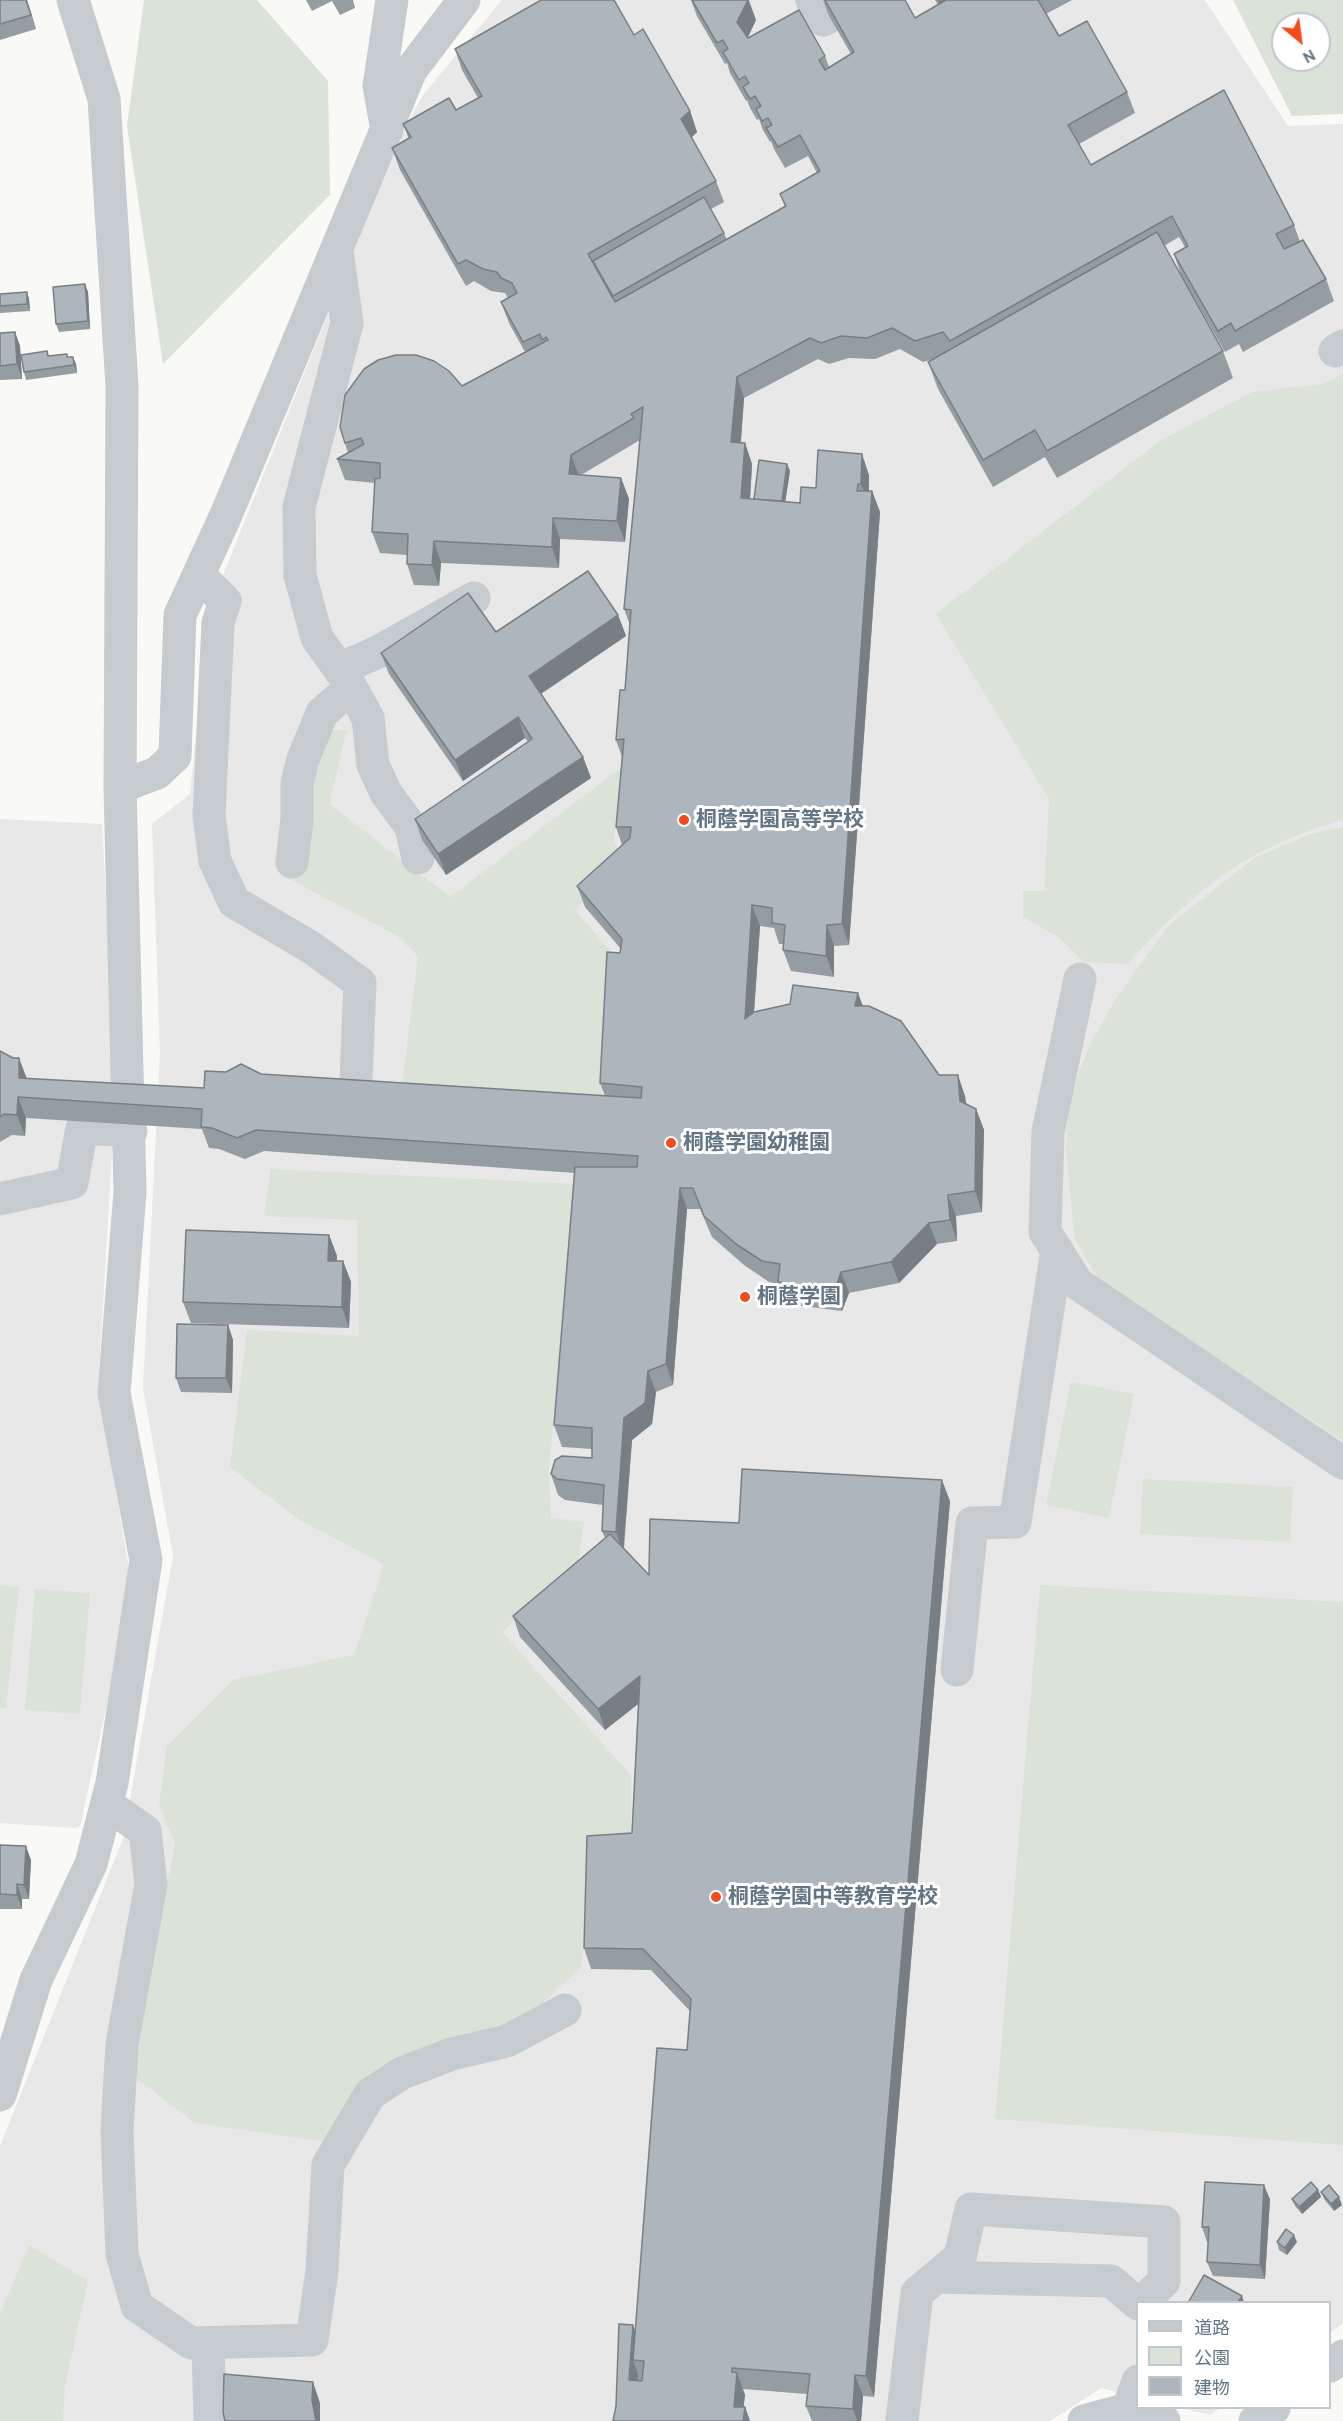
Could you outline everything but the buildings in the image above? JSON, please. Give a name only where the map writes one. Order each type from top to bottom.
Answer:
[{"type":"street","points":[[0,2096],[36,1980],[91,1864],[107,1804],[146,1560],[114,1393],[130,1192],[120,787],[122,386],[104,99],[73,0]]},
{"type":"street","points":[[387,130],[379,86],[392,0]]},
{"type":"street","points":[[120,787],[157,773],[175,756],[180,615],[337,251],[411,70],[464,0]]},
{"type":"street","points":[[812,0],[823,20],[859,0]]},
{"type":"street","points":[[337,251],[347,323],[299,507],[303,585],[316,638],[345,679],[368,718],[373,765],[386,793],[411,827],[418,858]]},
{"type":"street","points":[[199,575],[225,602],[218,623],[209,815],[215,861],[234,902],[312,948],[360,983],[356,1080]]},
{"type":"street","points":[[292,862],[297,819],[297,783],[303,759],[322,712],[345,679],[378,652],[474,598]]},
{"type":"street","points":[[1080,979],[1048,1132],[1045,1232],[1078,1284],[1343,1463]]},
{"type":"street","points":[[0,1199],[72,1183],[82,1128],[130,1131]]},
{"type":"street","points":[[957,1670],[972,1523],[1015,1522],[1057,1250]]},
{"type":"street","points":[[107,1804],[145,1831],[151,1884],[122,2044],[117,2130],[122,2254],[137,2306],[191,2343],[312,2340],[322,2271],[328,2165],[370,2094],[402,2073],[452,2054],[507,2041],[565,2010]]},
{"type":"street","points":[[902,2421],[917,2293],[960,2258],[971,2209],[1164,2222],[1164,2281],[1143,2301]]},
{"type":"street","points":[[936,2277],[1112,2281],[1136,2303]]},
{"type":"street","points":[[208,2343],[210,2421]]},
{"type":"street","points":[[1084,2421],[1132,2395]]},
{"type":"street","points":[[1149,2409],[1164,2421]]},
{"type":"street","points":[[1255,2421],[1273,2409]]},
{"type":"shaded area","name":"桐蔭学園","points":[[502,0],[1205,0],[1288,126],[1343,124],[1343,2323],[1331,2332],[1331,2301],[1136,2301],[1136,2397],[1101,2388],[1050,2421],[0,2421],[0,2146],[123,1839],[173,1556],[143,1388],[160,1052],[152,824],[190,794],[209,610],[393,152],[422,96]]},
{"type":"shaded area","points":[[0,819],[102,824],[116,1087],[98,1386],[129,1569],[107,1705],[80,1826],[75,1828],[0,1823]]},
{"type":"shaded area","points":[[1185,2409],[1219,2409],[1210,2415]]},
{"type":"green space","points":[[144,0],[257,0],[328,81],[330,195],[163,364],[127,126]]},
{"type":"green space","points":[[1233,0],[1343,0],[1343,114],[1292,116]]},
{"type":"green space","points":[[1343,374],[1343,820],[1277,844],[1224,874],[1176,914],[1128,964],[1084,962],[1060,938],[1023,917],[1023,891],[1044,891],[1049,799],[936,614],[1160,441],[1252,392],[1323,384]]},
{"type":"green space","points":[[322,730],[347,730],[329,804],[450,897],[621,768],[614,843],[626,859],[575,910],[623,966],[607,977],[602,1105],[401,1093],[418,956],[396,935],[293,881],[301,864]]},
{"type":"green space","points":[[1343,827],[1343,1441],[1099,1280],[1074,1237],[1066,1148],[1069,1100],[1089,1046],[1117,997],[1169,925],[1256,857],[1308,835]]},
{"type":"green space","points":[[271,1169],[574,1184],[549,1471],[551,1518],[584,1522],[578,1562],[502,1632],[631,1775],[631,1843],[589,1855],[582,1966],[510,2034],[389,2073],[334,2143],[195,2123],[130,2073],[175,1844],[159,1804],[167,1746],[233,1680],[354,1655],[384,1564],[300,1520],[230,1467],[247,1330],[359,1336],[357,1220],[264,1216]]},
{"type":"green space","points":[[1071,1382],[1134,1394],[1109,1518],[1046,1505]]},
{"type":"green space","points":[[1143,1479],[1293,1487],[1290,1542],[1140,1534]]},
{"type":"green space","points":[[0,1585],[19,1587],[6,1708],[0,1708]]},
{"type":"green space","points":[[1040,1585],[1343,1602],[1343,2145],[995,2119]]},
{"type":"green space","points":[[35,1589],[90,1593],[80,1714],[25,1710]]},
{"type":"green space","points":[[29,2245],[88,2281],[65,2386],[63,2421],[0,2421],[0,2314]]},
{"type":"place","name":"桐蔭学園高等学校","points":[[684,820]]},
{"type":"place","name":"桐蔭学園幼稚園","points":[[671,1143]]},
{"type":"place","name":"桐蔭学園","points":[[745,1297]]},
{"type":"place","name":"桐蔭学園中等教育学校","points":[[716,1897]]}]
